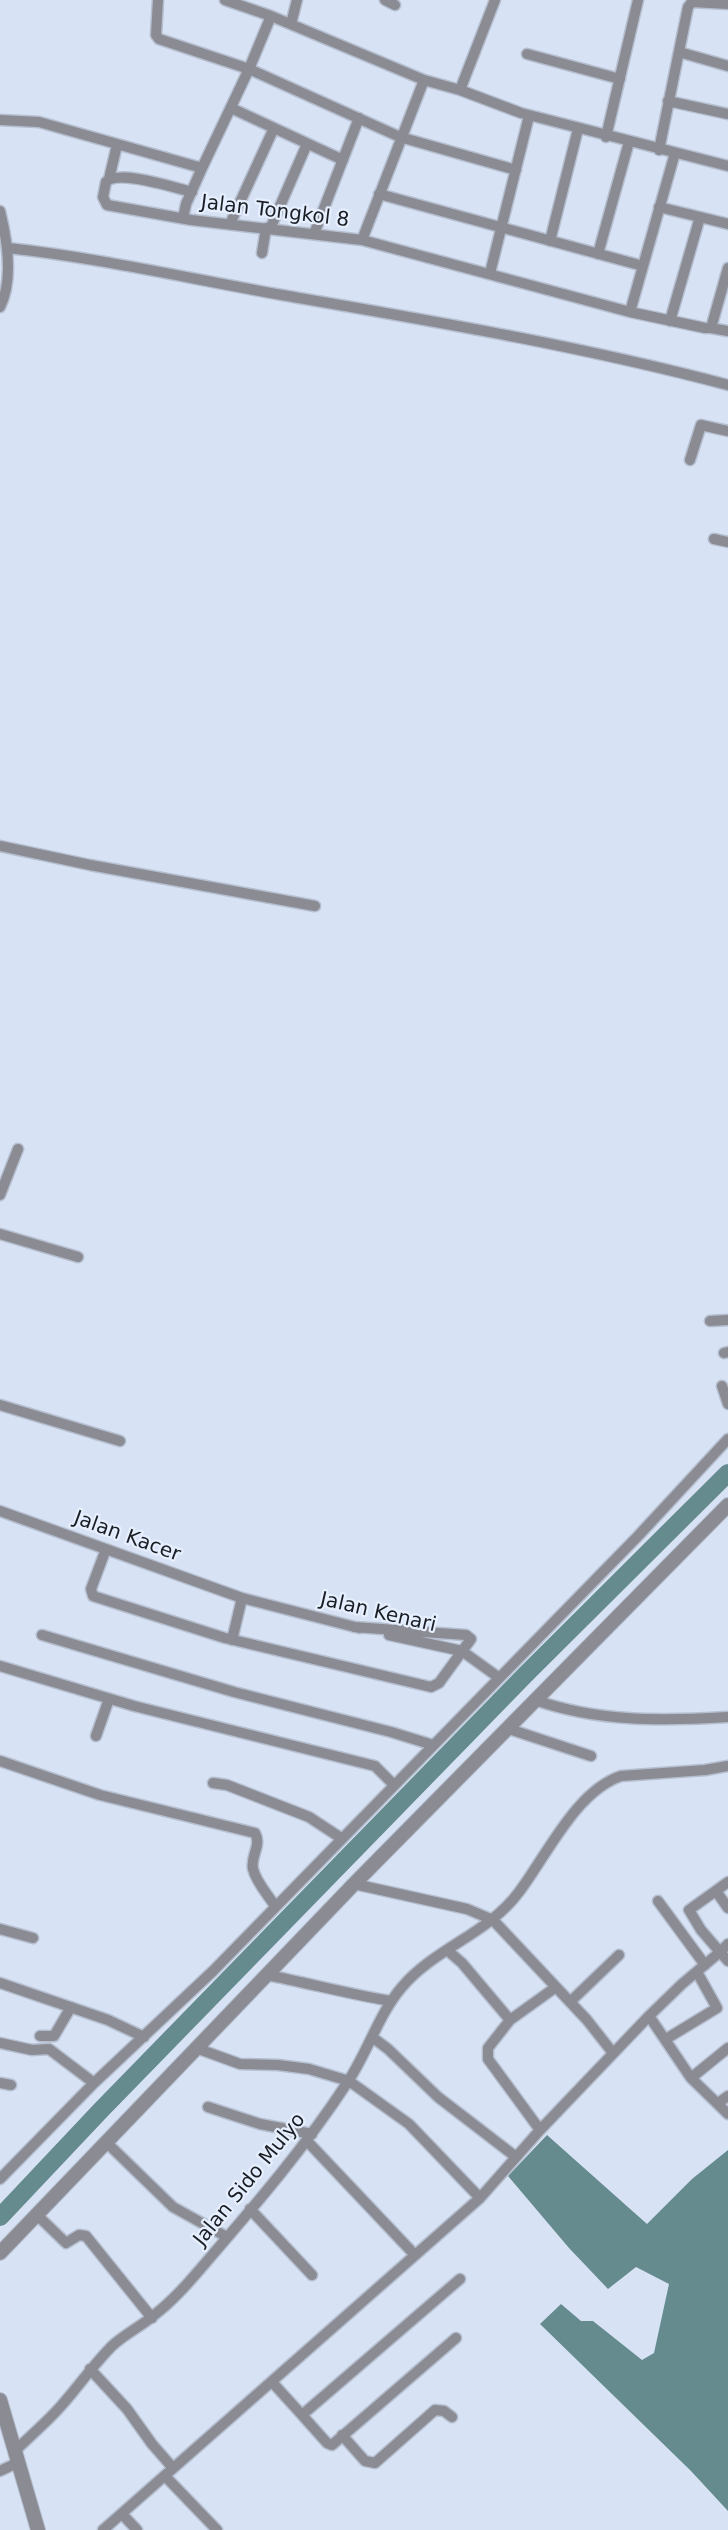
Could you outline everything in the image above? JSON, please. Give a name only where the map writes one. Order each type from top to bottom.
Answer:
[{"type":"street","points":[[158,0],[156,32],[159,39],[249,69],[400,137],[516,170]]},
{"type":"street","points":[[225,0],[272,16],[424,80],[460,90],[529,116],[728,166]]},
{"type":"street","points":[[291,24],[297,0]]},
{"type":"street","points":[[460,90],[495,0]]},
{"type":"street","points":[[606,137],[638,0]]},
{"type":"street","points":[[659,150],[689,4],[699,1],[728,4]]},
{"type":"street","points":[[183,218],[202,168],[272,16]]},
{"type":"street","points":[[679,52],[728,66]]},
{"type":"street","points":[[527,54],[620,78]]},
{"type":"street","points":[[363,240],[400,137],[424,80]]},
{"type":"street","points":[[668,101],[728,114]]},
{"type":"street","points":[[231,108],[343,160]]},
{"type":"street","points":[[490,273],[529,116]]},
{"type":"street","points":[[314,234],[359,118]]},
{"type":"street","points":[[0,120],[39,122],[202,168]]},
{"type":"street","points":[[230,224],[274,128]]},
{"type":"street","points":[[550,241],[578,129]]},
{"type":"street","points":[[598,254],[629,142]]},
{"type":"street","points":[[262,253],[268,229],[307,144]]},
{"type":"street","points":[[109,179],[117,145]]},
{"type":"street","points":[[630,312],[675,153]]},
{"type":"street","points":[[109,179],[115,176],[128,177],[192,192]]},
{"type":"street","name":"Jalan Tongkol 8","points":[[109,179],[103,197],[106,204],[183,218],[363,240],[630,312],[728,331]]},
{"type":"street","points":[[379,194],[643,266]]},
{"type":"street","points":[[659,207],[728,224]]},
{"type":"street","points":[[0,211],[2,229],[8,248],[4,299],[0,306]]},
{"type":"street","points":[[670,321],[700,217]]},
{"type":"street","points":[[8,248],[165,272],[547,342],[645,363],[728,385]]},
{"type":"street","points":[[711,328],[728,268]]},
{"type":"street","points":[[690,460],[701,425],[728,430]]},
{"type":"street","points":[[714,539],[728,542]]},
{"type":"street","points":[[0,846],[90,865],[315,906]]},
{"type":"street","points":[[0,1195],[18,1149]]},
{"type":"street","points":[[0,1234],[78,1257]]},
{"type":"street","points":[[710,1321],[728,1320]]},
{"type":"street","points":[[722,1386],[728,1404]]},
{"type":"street","points":[[0,1404],[120,1441]]},
{"type":"street","points":[[0,2179],[94,2083],[144,2037],[276,1906],[639,1535],[728,1439]]},
{"type":"street","points":[[0,2253],[354,1884],[728,1505]]},
{"type":"street","name":"Jalan Kacer","points":[[0,1511],[242,1598]]},
{"type":"street","points":[[106,1549],[91,1589],[93,1596],[232,1640],[431,1687],[439,1683],[471,1639],[466,1635],[354,1627]]},
{"type":"street","points":[[232,1640],[242,1598]]},
{"type":"street","name":"Jalan Kenari","points":[[242,1598],[354,1627],[462,1651],[498,1677]]},
{"type":"street","points":[[42,1635],[234,1692],[433,1745]]},
{"type":"street","points":[[0,1666],[110,1699],[375,1766],[394,1785]]},
{"type":"street","points":[[96,1736],[110,1699]]},
{"type":"street","points":[[535,1700],[588,1715],[636,1720],[728,1717]]},
{"type":"street","points":[[508,1729],[591,1756]]},
{"type":"street","points":[[0,1761],[100,1795],[255,1833],[258,1841],[252,1867],[276,1906]]},
{"type":"street","name":"Jalan Sido Mulyo","points":[[0,2471],[17,2457],[90,2369],[127,2334],[152,2318],[177,2295],[227,2237],[309,2138],[349,2081],[391,2001],[409,1979],[447,1950],[493,1920],[519,1893],[570,1819],[601,1786],[621,1776],[705,1770],[728,1766]]},
{"type":"street","points":[[213,1783],[227,1785],[309,1817],[341,1838]]},
{"type":"street","points":[[103,2530],[480,2198],[540,2130],[649,2016],[701,1968],[725,1952],[689,1912],[690,1908],[728,1882]]},
{"type":"street","points":[[354,1884],[467,1910],[493,1920],[570,2002],[613,2054]]},
{"type":"street","points":[[716,1891],[728,1908]]},
{"type":"street","points":[[658,1901],[701,1968],[717,2008],[666,2039]]},
{"type":"street","points":[[0,1929],[33,1938]]},
{"type":"street","points":[[447,1950],[462,1963],[510,2020]]},
{"type":"street","points":[[570,2002],[619,1955]]},
{"type":"street","points":[[267,1975],[317,1985],[335,1992],[391,2001]]},
{"type":"street","points":[[0,1983],[108,2020],[144,2037]]},
{"type":"street","points":[[540,2130],[488,2059],[488,2048],[510,2020],[556,1987]]},
{"type":"street","points":[[40,2036],[54,2036],[71,2007]]},
{"type":"street","points":[[649,2016],[691,2078],[728,2114]]},
{"type":"street","points":[[372,2037],[388,2049],[438,2097],[516,2157]]},
{"type":"street","points":[[0,2043],[32,2050],[49,2049],[94,2083]]},
{"type":"street","points":[[196,2048],[240,2064],[309,2069],[349,2081],[409,2124],[480,2198]]},
{"type":"street","points":[[691,2078],[728,2048]]},
{"type":"street","points":[[718,2103],[728,2096]]},
{"type":"street","points":[[208,2107],[309,2138],[414,2254]]},
{"type":"street","points":[[106,2142],[173,2207],[227,2237]]},
{"type":"street","points":[[250,2209],[312,2275]]},
{"type":"street","points":[[36,2215],[63,2241],[69,2242],[83,2234],[86,2236],[152,2318]]},
{"type":"street","points":[[302,2415],[460,2279]]},
{"type":"street","points":[[272,2382],[330,2445],[456,2338]]},
{"type":"street","points":[[90,2369],[127,2409],[169,2471],[217,2530]]},
{"type":"street","points":[[0,2400],[38,2530]]},
{"type":"street","points":[[342,2435],[365,2461],[375,2463],[435,2409],[444,2411],[452,2417]]},
{"type":"street","points":[[122,2514],[137,2530]]},
{"type":"shaded area","points":[[547,2135],[647,2224],[692,2179],[728,2150],[728,2511],[691,2471],[540,2324],[561,2304],[581,2321],[593,2321],[642,2360],[654,2353],[669,2284],[636,2267],[608,2289],[569,2248],[508,2176]]},
{"type":"waterway","points":[[0,2217],[101,2110],[526,1674],[728,1473]]}]
